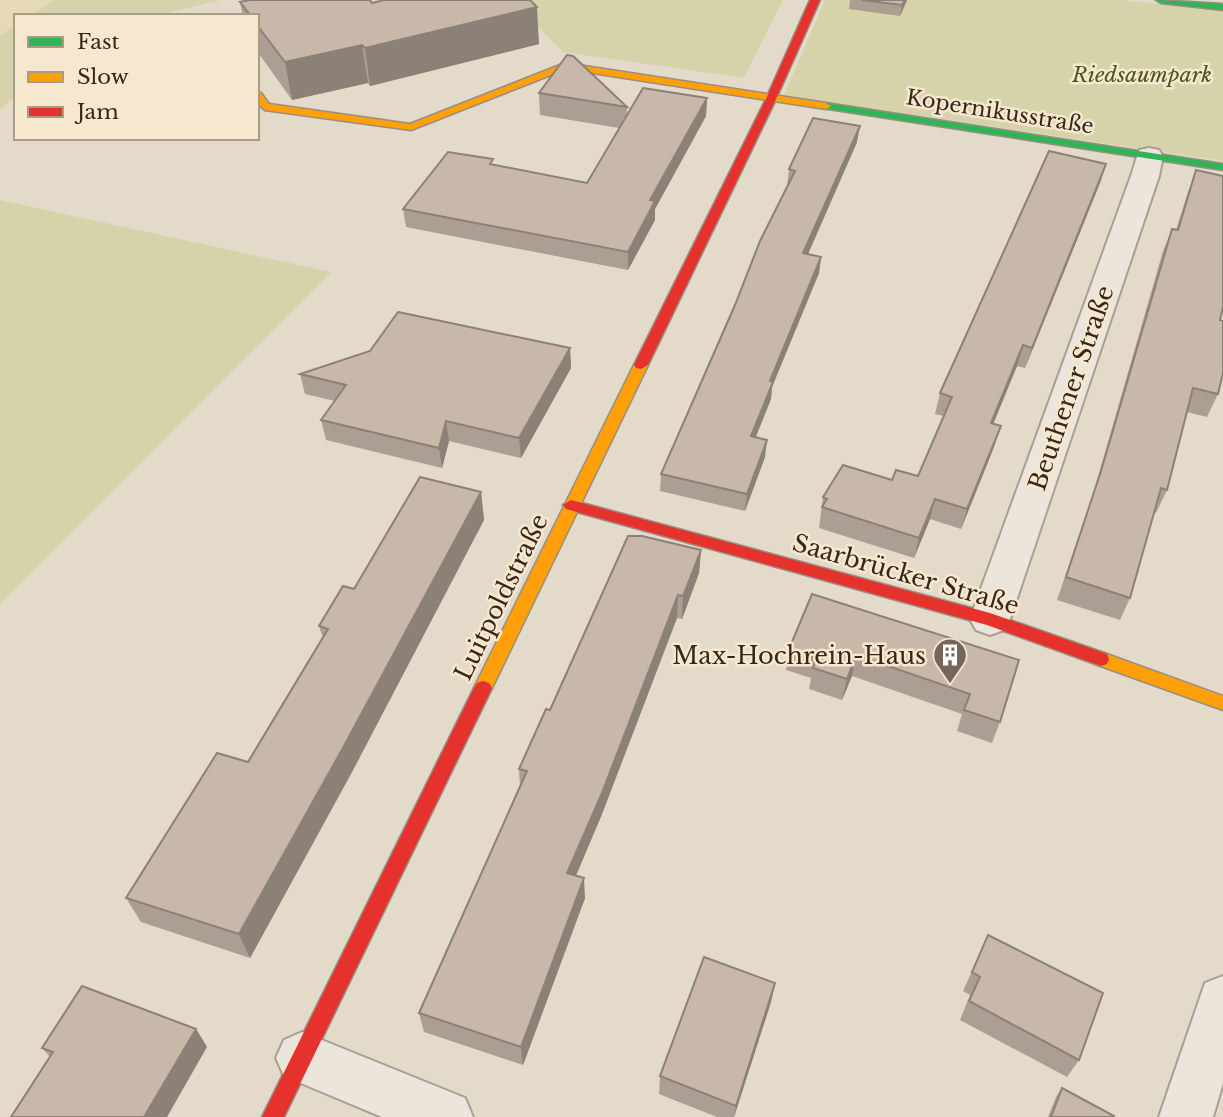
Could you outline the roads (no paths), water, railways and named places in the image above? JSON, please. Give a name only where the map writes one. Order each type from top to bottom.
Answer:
[{"type":"street","name":"Luitpoldstraße","points":[[273,1117],[771,99],[815,0]]},
{"type":"street","points":[[1160,0],[1223,7]]},
{"type":"street","points":[[259,98],[265,107],[411,127],[565,66],[771,99]]},
{"type":"street","name":"Kopernikusstraße","points":[[771,99],[1223,167]]},
{"type":"street","name":"Beuthener Straße","points":[[990,619],[1145,176],[1149,156]]},
{"type":"street","name":"Saarbrücker Straße","points":[[571,505],[990,619],[1223,703]]},
{"type":"street","points":[[1186,1117],[1223,1000]]},
{"type":"street","points":[[302,1058],[446,1117]]},
{"type":"place","name":"Max-Hochrein-Haus","points":[[950,685]]},
{"type":"park label","name":"Riedsaumpark","points":[[1142,75]]}]
